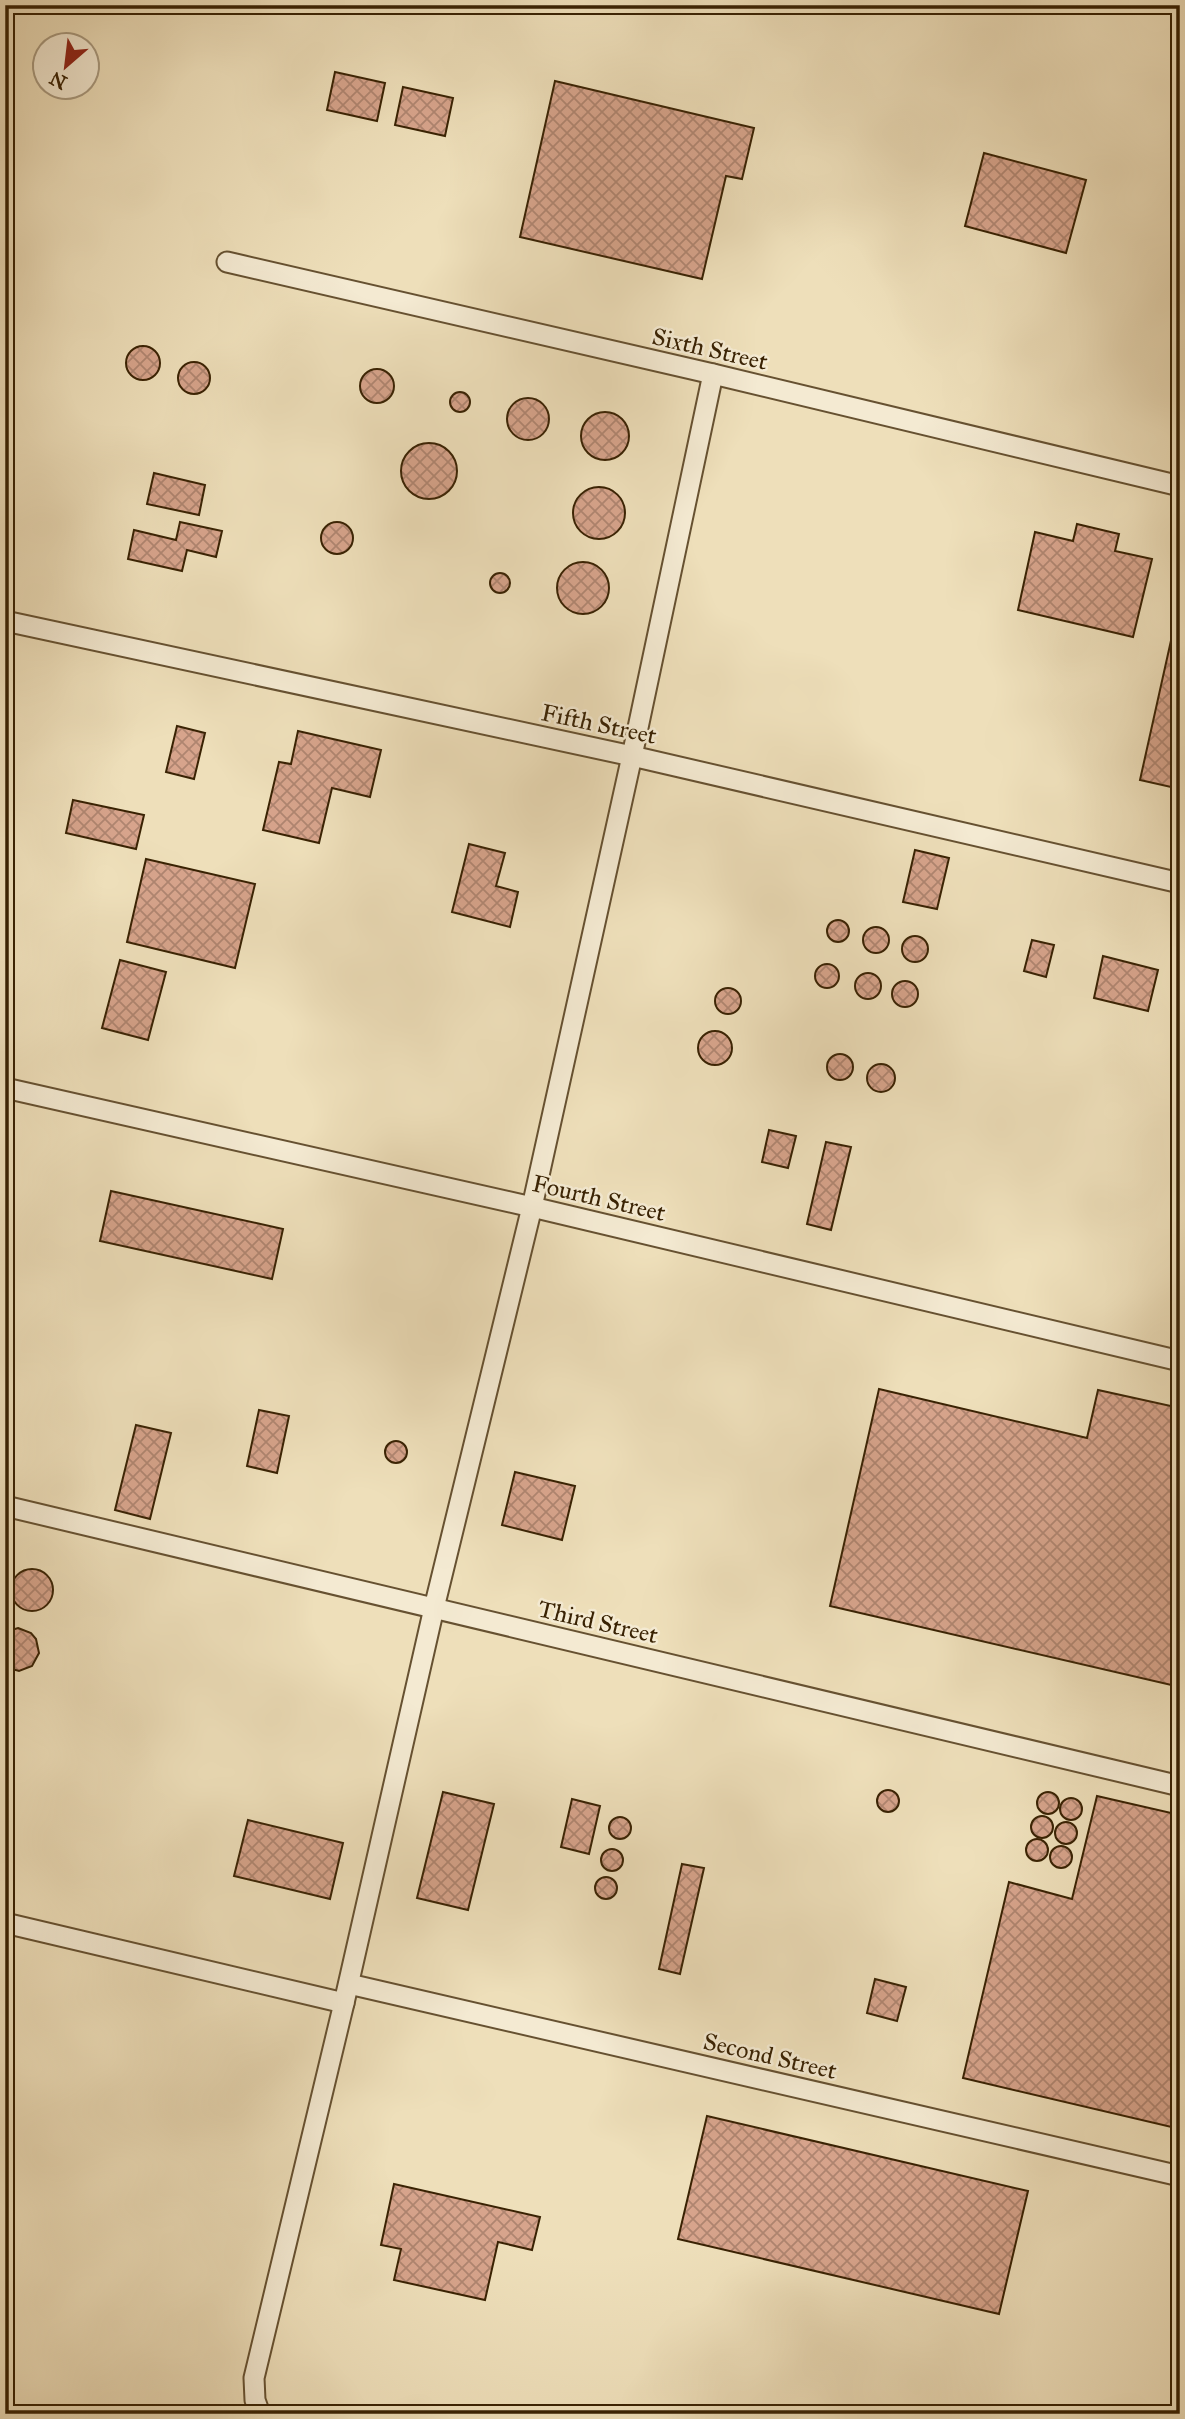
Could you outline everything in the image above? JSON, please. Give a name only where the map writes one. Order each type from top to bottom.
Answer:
[{"type":"lane","name":"Sixth Street","points":[[228,262],[1180,486]]},
{"type":"lane","points":[[256,2409],[254,2378],[531,1207],[632,757],[713,374]]},
{"type":"lane","name":"Fifth Street","points":[[5,621],[632,757],[1180,883]]},
{"type":"lane","name":"Fourth Street","points":[[5,1088],[531,1207],[1180,1361]]},
{"type":"lane","name":"Third Street","points":[[5,1506],[1180,1786]]},
{"type":"lane","name":"Second Street","points":[[5,1923],[346,1994],[1180,2176]]},
{"type":"building","points":[[335,72],[385,83],[377,121],[327,110]]},
{"type":"building","points":[[555,81],[754,128],[742,179],[726,176],[702,279],[520,237]]},
{"type":"building","points":[[403,87],[453,98],[445,136],[395,125]]},
{"type":"building","points":[[984,153],[1086,180],[1066,253],[965,226]]},
{"type":"building","points":[[143,346],[155,351],[160,363],[155,375],[143,380],[131,375],[126,363],[131,351]]},
{"type":"building","points":[[194,362],[205,367],[210,378],[205,389],[194,394],[183,389],[178,378],[183,367]]},
{"type":"building","points":[[377,369],[389,374],[394,386],[389,398],[377,403],[365,398],[360,386],[365,374]]},
{"type":"building","points":[[460,392],[467,395],[470,402],[467,409],[460,412],[453,409],[450,402],[453,395]]},
{"type":"building","points":[[528,398],[543,404],[549,419],[543,434],[528,440],[513,434],[507,419],[513,404]]},
{"type":"building","points":[[605,412],[622,419],[629,436],[622,453],[605,460],[588,453],[581,436],[588,419]]},
{"type":"building","points":[[429,443],[440,445],[449,451],[455,460],[455,482],[449,491],[440,497],[429,499],[418,497],[409,491],[403,482],[401,471],[403,460],[409,451],[418,445]]},
{"type":"building","points":[[154,473],[205,485],[199,515],[147,504]]},
{"type":"building","points":[[599,487],[609,489],[617,495],[623,503],[623,523],[617,531],[609,537],[599,539],[589,537],[581,531],[575,523],[573,513],[575,503],[581,495],[589,489]]},
{"type":"building","points":[[180,522],[222,531],[216,557],[187,550],[182,571],[128,559],[134,530],[176,540]]},
{"type":"building","points":[[337,522],[348,527],[353,538],[348,549],[337,554],[326,549],[321,538],[326,527]]},
{"type":"building","points":[[1077,524],[1119,534],[1115,551],[1152,559],[1133,637],[1018,610],[1035,532],[1073,541]]},
{"type":"building","points":[[583,562],[593,564],[601,570],[607,578],[607,598],[601,606],[593,612],[583,614],[573,612],[565,606],[559,598],[557,588],[559,578],[565,570],[573,564]]},
{"type":"building","points":[[500,573],[507,576],[510,583],[507,590],[500,593],[493,590],[490,583],[493,576]]},
{"type":"building","points":[[1180,600],[1180,789],[1140,780]]},
{"type":"building","points":[[177,726],[205,733],[194,779],[166,772]]},
{"type":"building","points":[[298,731],[381,750],[370,797],[332,788],[319,843],[263,830],[279,762],[291,764]]},
{"type":"building","points":[[73,800],[144,815],[136,849],[66,833]]},
{"type":"building","points":[[469,844],[505,853],[496,886],[518,892],[510,927],[452,912]]},
{"type":"building","points":[[915,850],[949,858],[937,909],[903,902]]},
{"type":"building","points":[[146,859],[255,884],[235,968],[127,942]]},
{"type":"building","points":[[838,920],[846,923],[849,931],[846,939],[838,942],[830,939],[827,931],[830,923]]},
{"type":"building","points":[[876,927],[885,931],[889,940],[885,949],[876,953],[867,949],[863,940],[867,931]]},
{"type":"building","points":[[915,936],[924,940],[928,949],[924,958],[915,962],[906,958],[902,949],[906,940]]},
{"type":"building","points":[[1032,940],[1054,945],[1046,977],[1024,971]]},
{"type":"building","points":[[1103,956],[1158,970],[1148,1011],[1094,998]]},
{"type":"building","points":[[120,960],[166,972],[148,1040],[102,1028]]},
{"type":"building","points":[[827,964],[836,967],[839,976],[836,985],[827,988],[818,985],[815,976],[818,967]]},
{"type":"building","points":[[868,973],[877,977],[881,986],[877,995],[868,999],[859,995],[855,986],[859,977]]},
{"type":"building","points":[[905,981],[914,985],[918,994],[914,1003],[905,1007],[896,1003],[892,994],[896,985]]},
{"type":"building","points":[[728,988],[737,992],[741,1001],[737,1010],[728,1014],[719,1010],[715,1001],[719,992]]},
{"type":"building","points":[[715,1031],[727,1036],[732,1048],[727,1060],[715,1065],[703,1060],[698,1048],[703,1036]]},
{"type":"building","points":[[840,1054],[849,1058],[853,1067],[849,1076],[840,1080],[831,1076],[827,1067],[831,1058]]},
{"type":"building","points":[[881,1064],[891,1068],[895,1078],[891,1088],[881,1092],[871,1088],[867,1078],[871,1068]]},
{"type":"building","points":[[769,1130],[796,1136],[788,1168],[762,1162]]},
{"type":"building","points":[[826,1142],[851,1147],[831,1230],[807,1224]]},
{"type":"building","points":[[111,1191],[283,1229],[272,1279],[100,1241]]},
{"type":"building","points":[[879,1389],[1087,1438],[1098,1390],[1180,1408],[1180,1687],[830,1606]]},
{"type":"building","points":[[259,1410],[289,1416],[277,1473],[247,1466]]},
{"type":"building","points":[[136,1425],[171,1433],[150,1519],[115,1510]]},
{"type":"building","points":[[396,1441],[404,1444],[407,1452],[404,1460],[396,1463],[388,1460],[385,1452],[388,1444]]},
{"type":"building","points":[[515,1472],[575,1486],[562,1540],[502,1525]]},
{"type":"building","points":[[32,1569],[47,1575],[53,1590],[47,1605],[32,1611],[17,1605],[11,1590],[17,1575]]},
{"type":"building","points":[[18,1628],[31,1633],[36,1639],[39,1653],[32,1666],[19,1671],[5,1667],[5,1632]]},
{"type":"building","points":[[888,1790],[896,1793],[899,1801],[896,1809],[888,1812],[880,1809],[877,1801],[880,1793]]},
{"type":"building","points":[[443,1792],[494,1804],[468,1910],[417,1898]]},
{"type":"building","points":[[1048,1792],[1056,1795],[1059,1803],[1056,1811],[1048,1814],[1040,1811],[1037,1803],[1040,1795]]},
{"type":"building","points":[[1097,1796],[1180,1815],[1180,2129],[963,2078],[1009,1882],[1072,1899]]},
{"type":"building","points":[[1071,1798],[1079,1801],[1082,1809],[1079,1817],[1071,1820],[1063,1817],[1060,1809],[1063,1801]]},
{"type":"building","points":[[572,1799],[600,1806],[589,1854],[561,1847]]},
{"type":"building","points":[[1042,1816],[1050,1819],[1053,1827],[1050,1835],[1042,1838],[1034,1835],[1031,1827],[1034,1819]]},
{"type":"building","points":[[620,1817],[628,1820],[631,1828],[628,1836],[620,1839],[612,1836],[609,1828],[612,1820]]},
{"type":"building","points":[[248,1820],[343,1843],[330,1899],[234,1876]]},
{"type":"building","points":[[1066,1822],[1074,1825],[1077,1833],[1074,1841],[1066,1844],[1058,1841],[1055,1833],[1058,1825]]},
{"type":"building","points":[[1037,1839],[1045,1842],[1048,1850],[1045,1858],[1037,1861],[1029,1858],[1026,1850],[1029,1842]]},
{"type":"building","points":[[1061,1846],[1069,1849],[1072,1857],[1069,1865],[1061,1868],[1053,1865],[1050,1857],[1053,1849]]},
{"type":"building","points":[[612,1849],[620,1852],[623,1860],[620,1868],[612,1871],[604,1868],[601,1860],[604,1852]]},
{"type":"building","points":[[682,1864],[704,1868],[680,1974],[659,1969]]},
{"type":"building","points":[[606,1877],[614,1880],[617,1888],[614,1896],[606,1899],[598,1896],[595,1888],[598,1880]]},
{"type":"building","points":[[875,1979],[906,1987],[897,2021],[867,2013]]},
{"type":"building","points":[[707,2116],[1028,2191],[999,2314],[678,2239]]},
{"type":"building","points":[[394,2184],[540,2217],[532,2250],[498,2242],[485,2300],[394,2280],[401,2249],[381,2245]]}]
